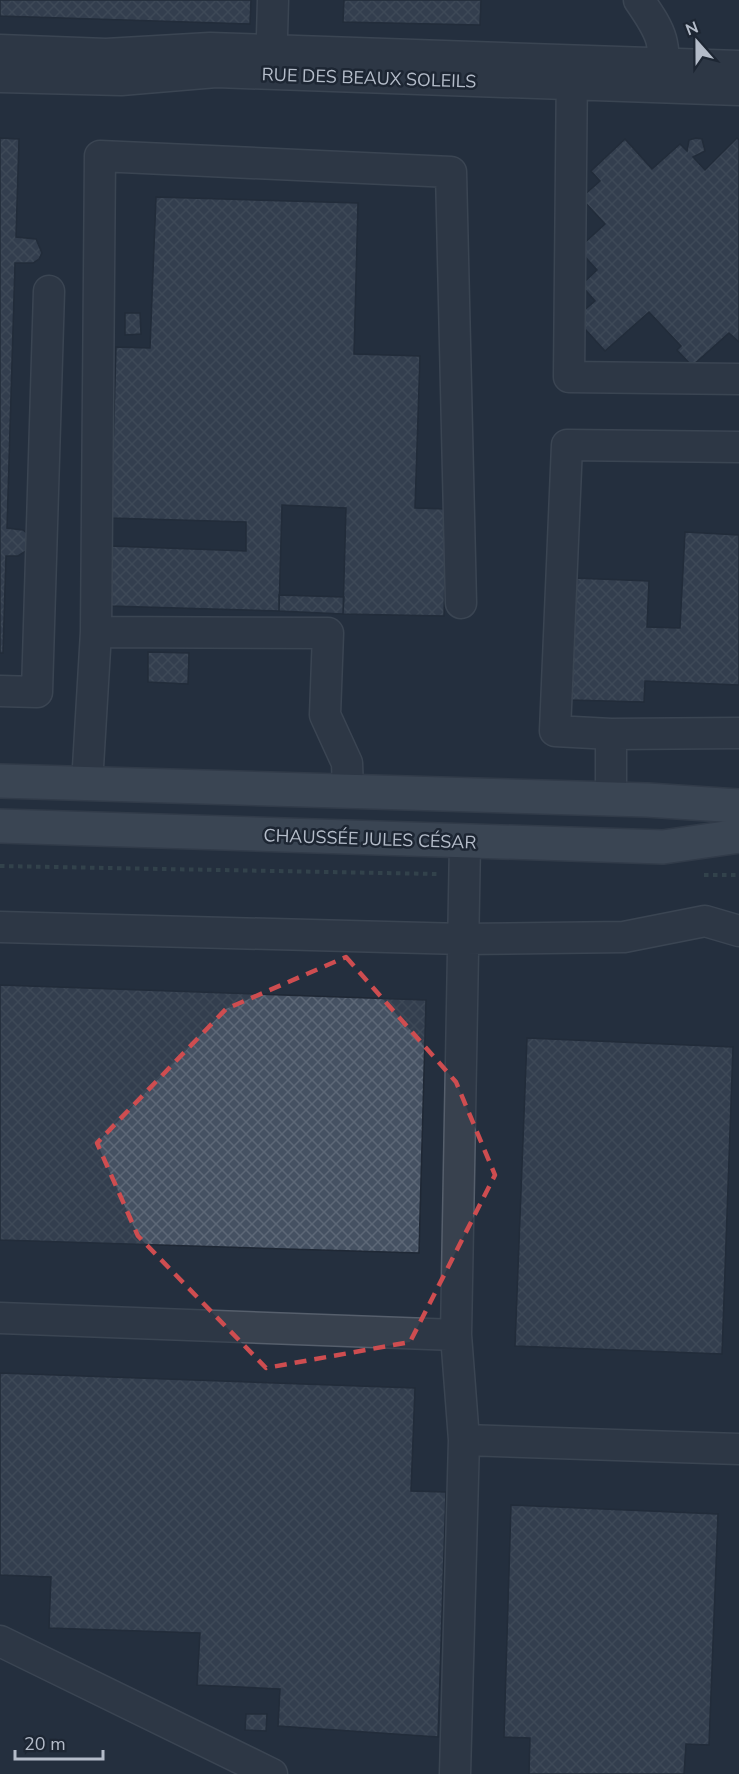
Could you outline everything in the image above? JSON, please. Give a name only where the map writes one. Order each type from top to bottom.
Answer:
[{"type":"main road","points":[[0,781],[611,799],[739,806]]},
{"type":"main road","name":"CHAUSSÉE JULES CÉSAR","points":[[0,826],[663,847],[739,836]]},
{"type":"street","points":[[271,62],[273,0]]},
{"type":"street","points":[[639,0],[659,29],[664,41],[663,76]]},
{"type":"street","name":"RUE DES BEAUX SOLEILS","points":[[0,51],[106,54],[210,48],[271,62],[663,76],[739,90]]},
{"type":"street","name":"RUE DES BEAUX SOLEILS","points":[[0,77],[121,80],[216,72],[271,62]]},
{"type":"street","name":"RUE DES BEAUX SOLEILS","points":[[663,76],[739,66]]},
{"type":"street","points":[[572,73],[569,377],[739,379]]},
{"type":"street","points":[[87,784],[96,632],[100,156],[451,172],[461,603]]},
{"type":"street","points":[[0,691],[37,692],[49,291]]},
{"type":"street","points":[[739,447],[567,445],[555,731],[611,734],[739,733]]},
{"type":"street","points":[[96,632],[328,633],[325,715],[347,762],[348,791]]},
{"type":"street","points":[[611,734],[611,799]]},
{"type":"street","points":[[454,1774],[464,1440],[456,1335],[465,842]]},
{"type":"street","points":[[0,927],[463,939],[624,937],[705,921],[739,931]]},
{"type":"street","points":[[0,1318],[456,1335]]},
{"type":"street","points":[[464,1440],[739,1449]]},
{"type":"street","points":[[0,1641],[272,1774]]},
{"type":"path","points":[[0,866],[447,874]]},
{"type":"highlighted area","points":[[346,957],[456,1082],[495,1175],[410,1342],[266,1368],[138,1236],[97,1143],[226,1009]]},
{"type":"building","points":[[0,0],[251,0],[250,24],[0,16]]},
{"type":"building","points":[[344,0],[481,0],[480,25],[343,22]]},
{"type":"building","points":[[0,138],[19,139],[16,237],[36,239],[42,253],[33,263],[15,263],[7,528],[23,530],[28,534],[29,549],[18,556],[6,556],[3,653],[0,653]]},
{"type":"building","points":[[737,138],[739,140],[739,342],[729,333],[692,366],[677,350],[681,346],[649,312],[605,351],[575,318],[595,301],[581,285],[597,270],[578,249],[605,224],[581,198],[600,181],[591,171],[625,139],[652,169],[680,144],[687,151],[689,140],[702,139],[705,151],[693,157],[705,170]]},
{"type":"building","points":[[156,197],[358,203],[354,354],[420,356],[415,508],[447,509],[444,616],[343,614],[346,508],[282,505],[279,611],[109,606],[111,546],[246,551],[246,522],[111,518],[116,347],[150,348]]},
{"type":"building","points":[[125,313],[140,313],[141,334],[125,335]]},
{"type":"building","points":[[685,532],[739,535],[739,685],[645,681],[644,702],[570,700],[574,578],[649,581],[647,627],[680,628]]},
{"type":"building","points":[[279,595],[344,597],[343,614],[279,611]]},
{"type":"building","points":[[148,652],[189,653],[188,684],[148,682]]},
{"type":"building","points":[[0,985],[426,1000],[419,1253],[0,1240]]},
{"type":"building","points":[[527,1038],[733,1047],[722,1354],[515,1346]]},
{"type":"building","points":[[0,1373],[415,1388],[411,1491],[446,1492],[438,1737],[278,1726],[280,1689],[197,1685],[200,1633],[49,1628],[51,1577],[0,1575]]},
{"type":"building","points":[[511,1505],[718,1514],[709,1745],[686,1744],[684,1774],[529,1774],[530,1738],[504,1737]]},
{"type":"building","points":[[246,1714],[267,1714],[266,1731],[245,1730]]}]
